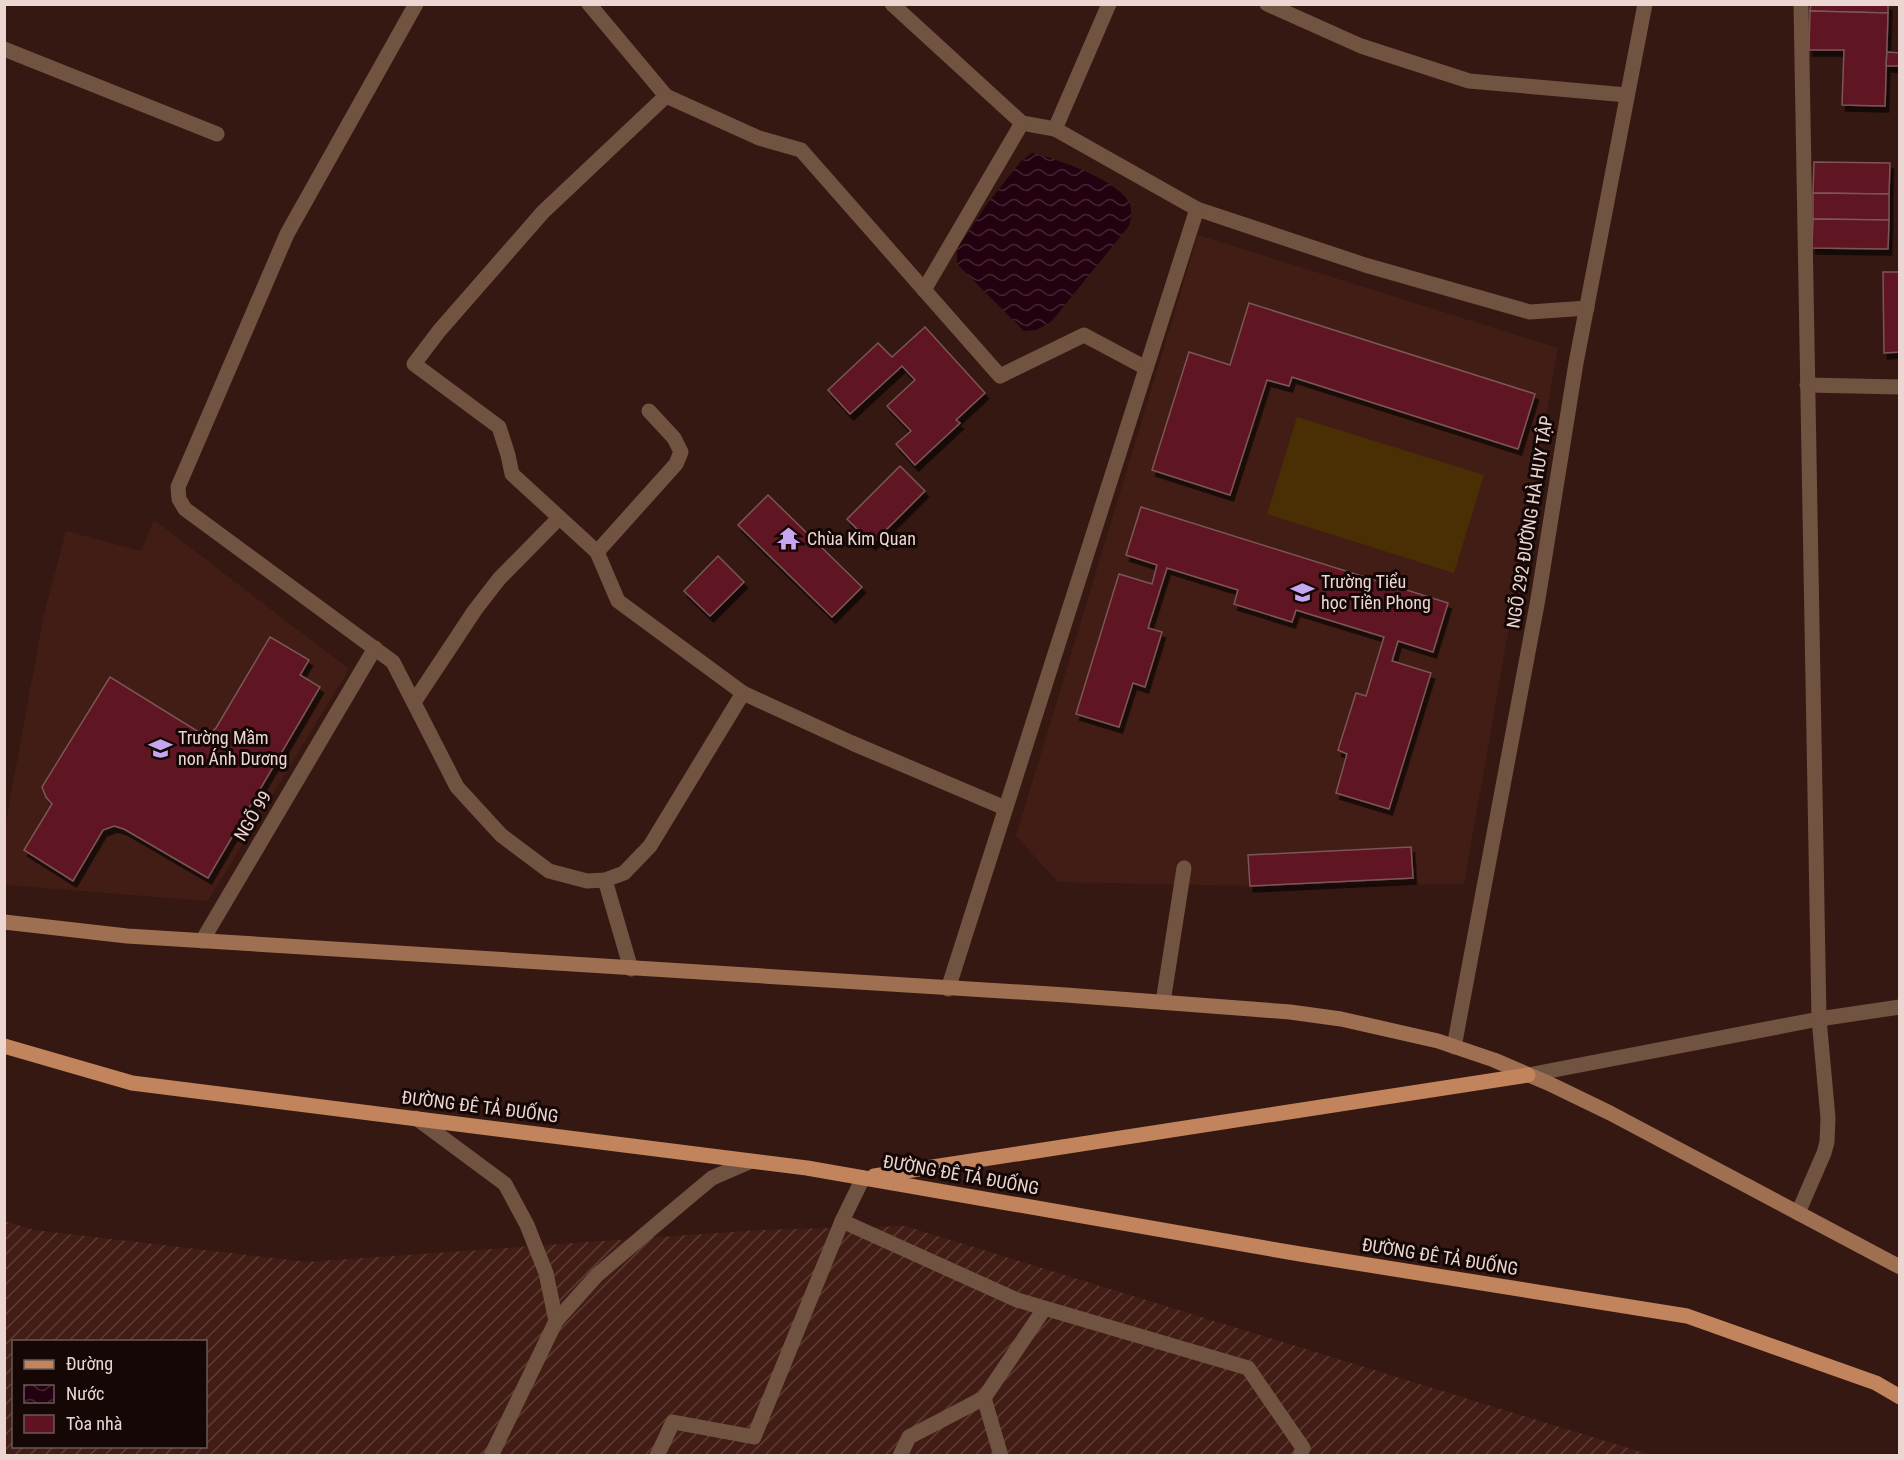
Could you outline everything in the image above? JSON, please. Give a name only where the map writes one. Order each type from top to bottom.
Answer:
[{"type":"main road","name":"ĐƯỜNG ĐÊ TẢ ĐUỐNG","points":[[4,1046],[132,1083],[751,1161],[1300,1254],[1687,1316],[1876,1383],[1899,1397]]},
{"type":"main road","points":[[862,1178],[1528,1075]]},
{"type":"street","points":[[416,4],[287,234],[178,487],[179,499],[184,509],[393,662],[457,787],[501,835],[549,871],[586,881],[606,880],[624,873],[650,846],[743,693]]},
{"type":"street","points":[[589,4],[666,96],[759,138],[801,150],[1000,376],[1084,335],[1146,368]]},
{"type":"street","points":[[892,4],[1022,123],[1055,129],[1197,209],[1365,265],[1530,312],[1587,308]]},
{"type":"street","points":[[1055,129],[1109,4]]},
{"type":"street","points":[[1267,4],[1361,46],[1469,81],[1627,95]]},
{"type":"street","name":"NGÕ 292 ĐƯỜNG HÀ HUY TẬP","points":[[1454,1047],[1538,599],[1587,308],[1645,4]]},
{"type":"street","points":[[1798,1213],[1824,1153],[1828,1118],[1819,1019],[1801,4]]},
{"type":"street","points":[[4,49],[216,134]]},
{"type":"street","points":[[666,96],[543,212],[439,331],[414,364],[499,427],[512,474],[597,552],[618,601],[743,693],[852,743],[1005,808]]},
{"type":"street","points":[[924,290],[1022,123]]},
{"type":"street","points":[[948,989],[1197,209]]},
{"type":"street","points":[[1807,385],[1899,387]]},
{"type":"street","points":[[597,552],[676,464],[681,452],[674,438],[649,411]]},
{"type":"street","points":[[414,702],[475,610],[499,579],[559,518]]},
{"type":"street","name":"NGÕ 99","points":[[202,941],[375,648]]},
{"type":"street","points":[[1163,1002],[1184,868]]},
{"type":"street","points":[[606,880],[631,969]]},
{"type":"street","points":[[4,922],[127,936],[1163,1002],[1290,1012],[1341,1019],[1390,1029],[1454,1047],[1494,1060],[1528,1075],[1610,1113],[1899,1267]]},
{"type":"street","points":[[1528,1075],[1819,1019],[1899,1007]]},
{"type":"street","points":[[416,1118],[505,1184],[527,1225],[546,1273],[556,1321]]},
{"type":"street","points":[[491,1455],[556,1321],[597,1275],[712,1178],[751,1161]]},
{"type":"street","points":[[657,1455],[673,1422],[754,1437],[862,1178]]},
{"type":"street","points":[[843,1221],[1017,1300],[1248,1368],[1304,1448],[1299,1455]]},
{"type":"street","points":[[900,1455],[909,1437],[984,1398],[1044,1309]]},
{"type":"street","points":[[984,1398],[1001,1455]]},
{"type":"shaded area","name":"Trường Tiểu học Tiền Phong","points":[[1198,235],[1558,348],[1464,884],[1250,886],[1058,882],[1016,836]]},
{"type":"shaded area","points":[[1297,417],[1484,475],[1454,573],[1267,514]]},
{"type":"shaded area","name":"Trường Mầm non Ánh Dương","points":[[154,520],[349,669],[208,901],[5,885],[5,827],[44,614],[66,531],[141,551]]},
{"type":"shaded area","points":[[4,1221],[34,1230],[307,1262],[759,1230],[905,1226],[1651,1455],[5,1455]]},
{"type":"water","points":[[1032,153],[1085,171],[1112,185],[1129,202],[1131,214],[1129,226],[1051,322],[1036,330],[1024,331],[957,264],[957,249],[987,204],[1022,160]]},
{"type":"building","points":[[1811,4],[1888,4],[1888,13],[1810,11]]},
{"type":"building","points":[[1810,11],[1888,13],[1885,106],[1842,105],[1844,50],[1809,50]]},
{"type":"building","points":[[1887,52],[1900,53],[1900,66],[1886,66]]},
{"type":"building","points":[[1814,162],[1890,163],[1889,194],[1813,193]]},
{"type":"building","points":[[1813,193],[1889,194],[1889,220],[1813,219]]},
{"type":"building","points":[[1813,219],[1889,220],[1888,249],[1812,248]]},
{"type":"building","points":[[1883,272],[1900,272],[1900,352],[1884,353]]},
{"type":"building","points":[[1249,303],[1535,394],[1518,449],[1292,377],[1289,386],[1267,380],[1230,495],[1152,470],[1189,352],[1230,365]]},
{"type":"building","points":[[925,327],[985,393],[956,420],[960,423],[915,465],[896,444],[911,431],[887,406],[915,380],[902,366],[850,414],[828,390],[878,343],[892,357]]},
{"type":"building","points":[[900,466],[925,491],[872,544],[847,519]]},
{"type":"building","points":[[768,495],[862,587],[832,617],[738,525]]},
{"type":"building","points":[[1141,507],[1448,603],[1433,652],[1398,641],[1392,661],[1431,673],[1389,809],[1336,793],[1347,754],[1338,750],[1356,693],[1366,696],[1384,637],[1296,610],[1292,622],[1234,604],[1238,590],[1167,568],[1148,628],[1162,632],[1145,687],[1133,683],[1119,727],[1076,714],[1119,574],[1152,584],[1157,565],[1126,555]]},
{"type":"building","points":[[718,556],[744,582],[710,616],[684,591]]},
{"type":"building","points":[[270,637],[309,660],[300,675],[320,687],[208,878],[124,829],[114,826],[103,830],[73,881],[24,850],[52,804],[42,787],[110,677],[197,731],[209,734],[216,728]]},
{"type":"building","points":[[1411,847],[1413,878],[1250,886],[1248,855]]},
{"type":"place","name":"Chùa Kim Quan","points":[[789,539]]},
{"type":"place","name":"Trường Tiểu học Tiền Phong","points":[[1303,592]]},
{"type":"place","name":"Trường Mầm non Ánh Dương","points":[[160,748]]}]
